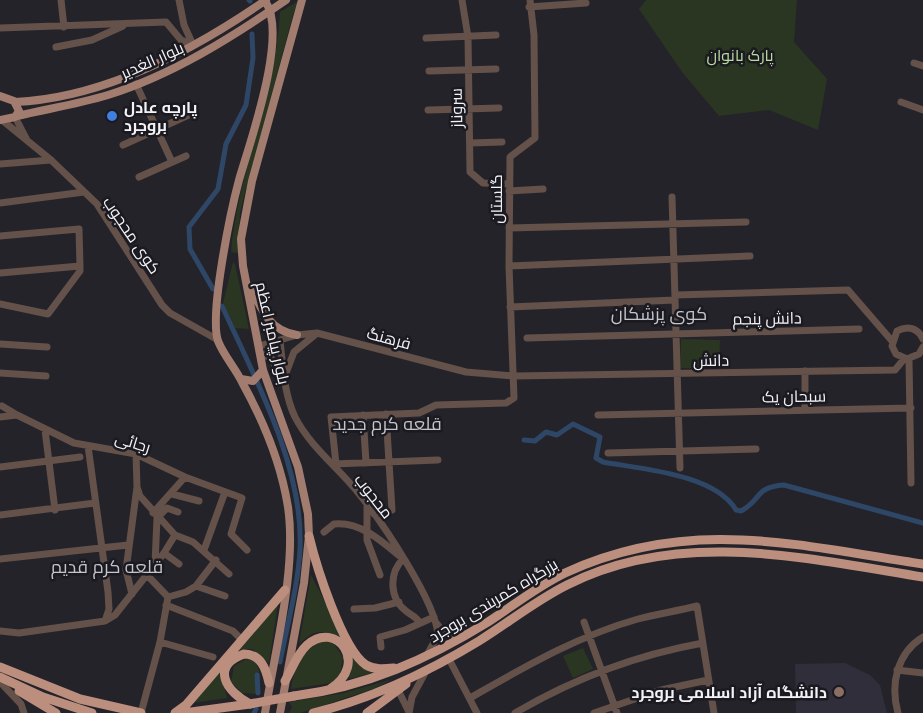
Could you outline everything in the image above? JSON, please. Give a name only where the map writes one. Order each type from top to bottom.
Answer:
[{"type":"highway","points":[[309,536],[323,588],[360,659],[374,669],[411,664]]},
{"type":"highway","name":"بزرگراه کمربندی بروجرد","points":[[250,704],[321,693],[352,685],[411,664],[469,634],[565,573],[624,552],[669,541],[735,539],[923,564]]},
{"type":"highway","name":"بزرگراه کمربندی بروجرد","points":[[313,713],[356,700],[449,659],[566,585],[604,570],[659,555],[714,551],[752,552],[923,577]]},
{"type":"highway","points":[[175,713],[186,705],[285,590]]},
{"type":"highway","points":[[285,681],[304,647],[319,637],[330,637],[344,648],[349,669],[342,680],[321,693]]},
{"type":"highway","points":[[250,704],[227,688],[225,675],[231,663],[244,654],[256,657],[263,664],[269,683]]},
{"type":"highway","points":[[0,667],[80,699],[141,713]]},
{"type":"highway","points":[[367,713],[427,669]]},
{"type":"highway","points":[[1,680],[56,713]]},
{"type":"highway","points":[[1,680],[57,702],[93,713]]},
{"type":"highway","points":[[184,713],[250,704]]},
{"type":"main road","name":"بلوار الغدیر","points":[[15,102],[30,101],[100,85],[193,45],[265,0]]},
{"type":"main road","points":[[265,0],[272,10],[268,79],[227,233],[216,315],[218,340],[241,379],[268,435],[285,490],[291,537],[285,590],[265,711]]},
{"type":"main road","name":"بلوار الغدیر","points":[[1,120],[106,96],[136,84],[200,55],[286,0]]},
{"type":"main road","name":"بلوار پیامبر اعظم","points":[[280,711],[304,583],[309,536],[308,514],[298,467],[263,370],[244,273],[242,240],[247,202],[302,0]]},
{"type":"main road","points":[[0,96],[15,102],[19,111],[16,116]]},
{"type":"main road","points":[[244,273],[271,324],[280,332],[297,335]]},
{"type":"main road","points":[[241,379],[253,381],[263,370]]},
{"type":"street","points":[[61,0],[64,27]]},
{"type":"street","points":[[178,0],[184,25],[193,45]]},
{"type":"street","name":"سروناز","points":[[462,0],[468,37],[470,172],[483,183],[509,188],[543,189]]},
{"type":"street","points":[[529,4],[586,3]]},
{"type":"street","name":"گلستان","points":[[386,414],[419,413],[436,405],[506,403],[514,398],[509,266],[510,157],[535,138],[534,35],[529,4]]},
{"type":"street","points":[[0,28],[166,22],[181,40],[193,45]]},
{"type":"street","points":[[56,46],[92,40],[128,23]]},
{"type":"street","points":[[426,38],[496,35]]},
{"type":"street","points":[[914,63],[923,66]]},
{"type":"street","points":[[429,71],[496,69]]},
{"type":"street","points":[[136,84],[172,162]]},
{"type":"street","points":[[901,102],[923,110]]},
{"type":"street","points":[[428,110],[499,108]]},
{"type":"street","points":[[123,145],[193,113]]},
{"type":"street","points":[[16,116],[27,140]]},
{"type":"street","name":"کوی محجوب","points":[[1,120],[51,160],[84,192],[122,239],[162,304],[170,313],[218,340]]},
{"type":"street","points":[[470,143],[502,142]]},
{"type":"street","points":[[139,177],[186,156]]},
{"type":"street","points":[[0,164],[51,160]]},
{"type":"street","points":[[0,203],[84,192]]},
{"type":"street","points":[[672,198],[680,468]]},
{"type":"street","points":[[509,228],[746,222]]},
{"type":"street","points":[[0,236],[79,229],[80,266],[80,271],[48,314],[0,304]]},
{"type":"street","points":[[509,266],[674,261],[750,256]]},
{"type":"street","points":[[0,273],[80,266]]},
{"type":"street","points":[[510,307],[848,290],[892,341],[896,354],[907,359],[919,354],[923,346]]},
{"type":"street","points":[[892,341],[897,332],[906,327],[917,330],[923,339]]},
{"type":"street","name":"دانش پنجم","points":[[527,338],[859,329]]},
{"type":"street","points":[[286,388],[286,373],[290,358],[301,344],[317,333]]},
{"type":"street","name":"فرهنگ","points":[[260,350],[297,335],[317,333],[466,372],[514,376]]},
{"type":"street","points":[[280,341],[286,388]]},
{"type":"street","points":[[0,344],[47,347]]},
{"type":"street","points":[[260,350],[274,363],[286,388]]},
{"type":"street","points":[[907,359],[911,408],[911,483]]},
{"type":"street","name":"دانش","points":[[514,376],[895,370],[907,359]]},
{"type":"street","points":[[805,371],[805,410]]},
{"type":"street","points":[[0,373],[46,376]]},
{"type":"street","name":"محجوب","points":[[286,388],[295,417],[304,432],[374,514],[403,559],[435,621]]},
{"type":"street","points":[[0,417],[3,412],[1,405]]},
{"type":"street","name":"رجائی","points":[[1,405],[45,430],[88,446],[136,454],[185,477],[242,498],[231,534],[247,550]]},
{"type":"street","name":"سبحان یک","points":[[598,415],[911,408]]},
{"type":"street","points":[[374,514],[392,510],[389,462],[386,414],[331,417],[333,464],[366,462],[389,462],[438,460]]},
{"type":"street","points":[[0,417],[17,415]]},
{"type":"street","points":[[363,415],[366,462]]},
{"type":"street","points":[[45,430],[55,510]]},
{"type":"street","points":[[88,446],[94,504],[109,601],[105,621]]},
{"type":"street","points":[[608,453],[756,449]]},
{"type":"street","points":[[132,594],[126,570],[136,487],[136,454]]},
{"type":"street","points":[[0,467],[80,457]]},
{"type":"street","points":[[155,565],[155,515],[185,477]]},
{"type":"street","points":[[136,487],[155,515],[173,533],[204,550],[229,574]]},
{"type":"street","points":[[204,550],[225,492]]},
{"type":"street","points":[[172,494],[199,501]]},
{"type":"street","points":[[0,515],[94,504]]},
{"type":"street","points":[[367,504],[366,532],[380,575]]},
{"type":"street","points":[[155,515],[167,508],[178,512]]},
{"type":"street","points":[[324,532],[334,524],[343,523],[366,532],[403,559],[395,570],[392,582],[399,602],[420,623]]},
{"type":"street","points":[[0,631],[19,633],[105,621],[121,610],[164,552],[173,533]]},
{"type":"street","points":[[0,559],[128,545]]},
{"type":"street","points":[[164,552],[179,564]]},
{"type":"street","points":[[168,597],[186,592],[196,586],[216,560]]},
{"type":"street","points":[[147,575],[168,597]]},
{"type":"street","points":[[196,586],[225,596]]},
{"type":"street","points":[[141,713],[168,597]]},
{"type":"street","points":[[354,609],[375,608],[399,602]]},
{"type":"street","points":[[166,605],[232,631],[242,640]]},
{"type":"street","points":[[470,698],[553,652],[589,636],[636,620],[697,606],[711,712]]},
{"type":"street","points":[[381,647],[380,637],[420,623],[435,621]]},
{"type":"street","points":[[435,621],[447,635],[469,634]]},
{"type":"street","points":[[423,659],[437,639],[435,621]]},
{"type":"street","points":[[584,622],[615,709]]},
{"type":"street","points":[[898,713],[895,693],[897,670],[908,650],[923,637]]},
{"type":"street","points":[[159,642],[213,657]]},
{"type":"street","points":[[515,713],[602,671],[658,651],[703,643]]},
{"type":"street","points":[[449,659],[477,713]]},
{"type":"street","points":[[409,713],[412,697],[427,669]]},
{"type":"street","points":[[897,670],[923,673]]},
{"type":"street","points":[[1,680],[21,704],[24,713]]},
{"type":"street","points":[[594,713],[615,709],[708,680]]},
{"type":"street","points":[[398,690],[409,713]]},
{"type":"shaded area","name":"دانشگاه آزاد اسلامی بروجرد","points":[[845,663],[870,675],[880,685],[887,713],[796,713],[795,664]]},
{"type":"green space","points":[[300,0],[294,11],[245,192],[240,213],[238,253],[231,252],[241,192],[272,73],[280,12]]},
{"type":"green space","name":"پارک بانوان","points":[[646,0],[797,0],[794,42],[827,79],[818,130],[769,110],[719,116],[682,72],[639,9]]},
{"type":"green space","points":[[233,262],[249,329],[235,328],[223,303]]},
{"type":"green space","points":[[681,339],[720,340],[719,368],[680,368]]},
{"type":"green space","points":[[311,575],[357,664],[372,673],[349,679],[352,660],[336,638],[330,634],[317,632],[299,644]]},
{"type":"green space","points":[[278,604],[269,663],[252,649],[237,653],[221,673],[227,698],[192,703]]},
{"type":"green space","points":[[326,640],[334,644],[343,657],[340,676],[331,683],[291,689],[301,659],[318,643]]},
{"type":"green space","points":[[583,648],[593,669],[573,678],[563,656]]},
{"type":"green space","points":[[246,659],[255,661],[259,669],[260,681],[257,694],[242,693],[231,682],[234,666]]},
{"type":"green space","points":[[393,679],[373,689],[300,713],[289,713],[292,707],[289,702],[344,693]]},
{"type":"waterway","points":[[213,289],[190,249],[189,227],[218,189],[226,144],[246,105],[253,58],[252,34]]},
{"type":"waterway","points":[[222,306],[275,424],[294,487],[299,518],[299,563],[280,662]]},
{"type":"waterway","points":[[524,440],[535,441],[546,432],[557,435],[573,424],[600,437],[596,458],[603,462],[676,475],[695,481],[712,488],[726,498],[736,510],[741,511],[748,507],[768,488],[784,485],[923,523]]},
{"type":"waterway","points":[[257,675],[258,693]]},
{"type":"waterway","points":[[254,713],[256,709]]},
{"type":"place","name":"پارچه عادل بروجرد","points":[[112,116]]},
{"type":"place","name":"دانشگاه آزاد اسلامی بروجرد","points":[[839,692]]},
{"type":"district","name":"کوی پزشکان","points":[[659,314]]},
{"type":"district","name":"قلعه کرم جدید","points":[[387,424]]},
{"type":"district","name":"قلعه کرم قدیم","points":[[107,567]]}]
